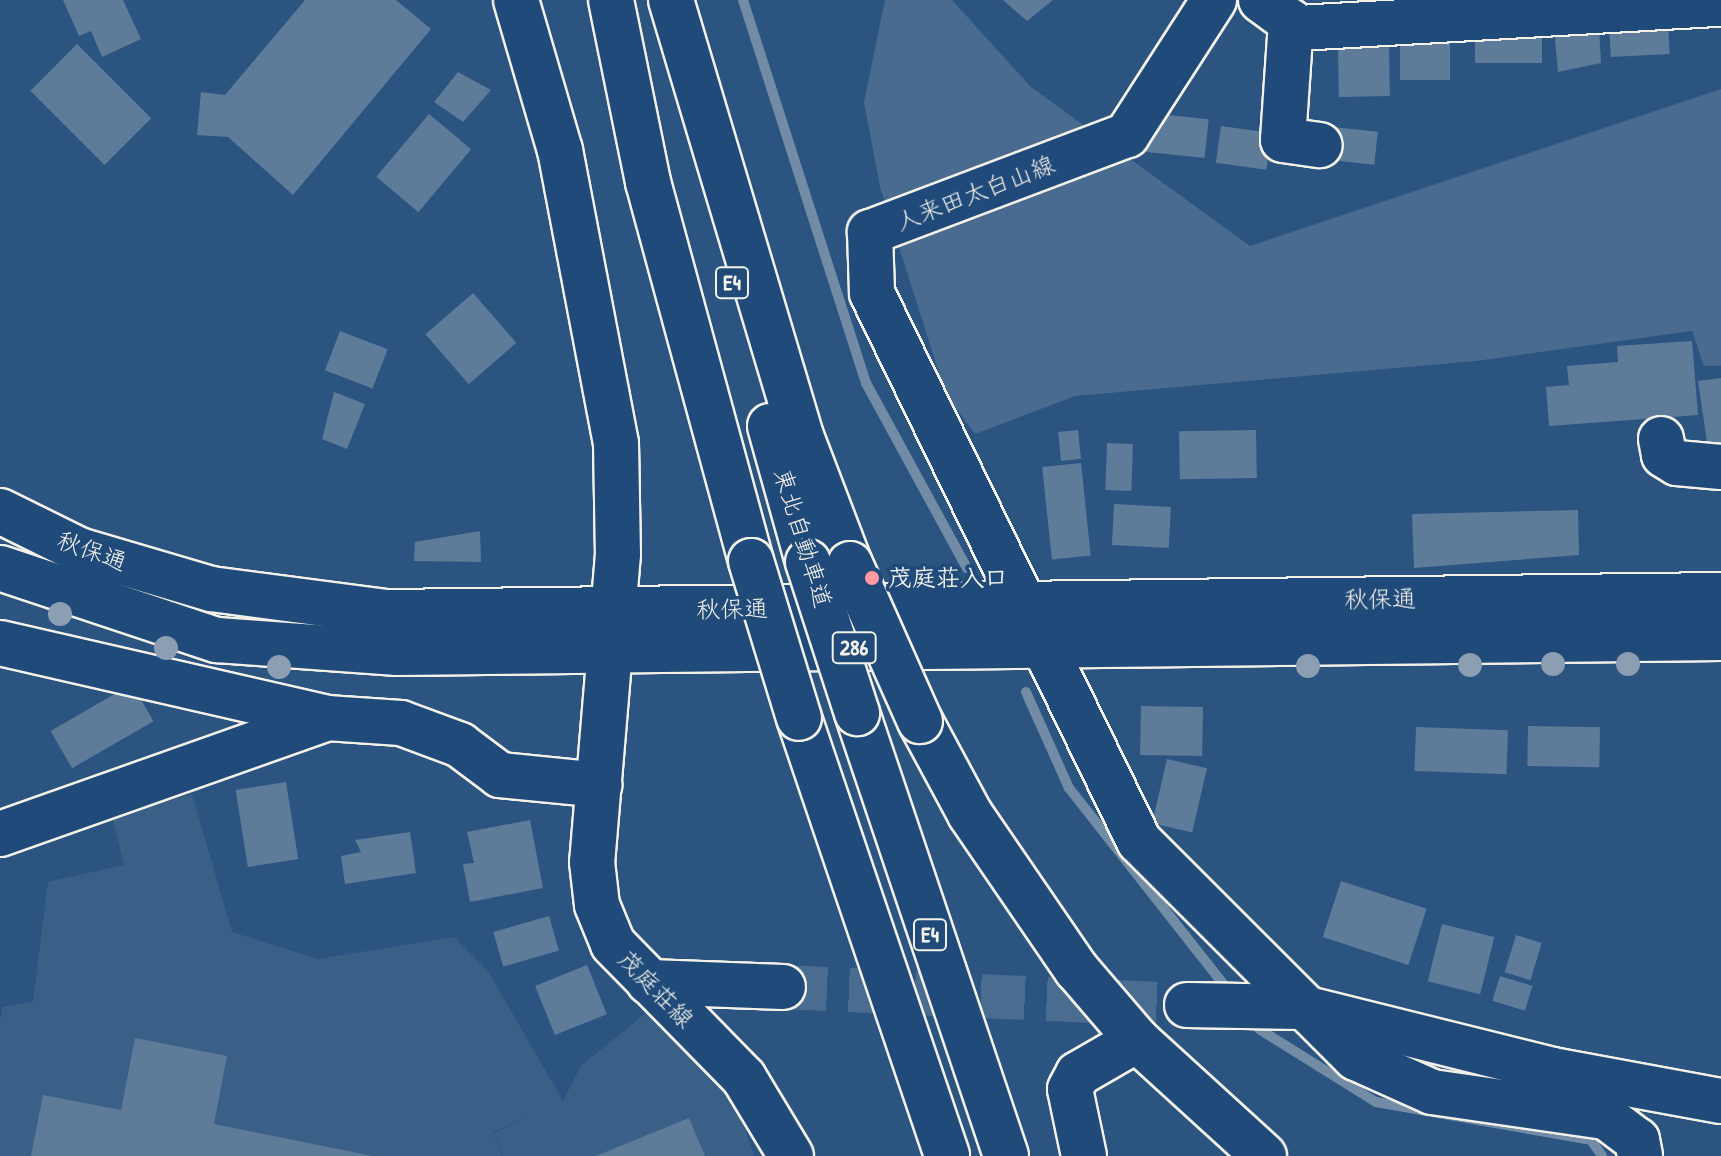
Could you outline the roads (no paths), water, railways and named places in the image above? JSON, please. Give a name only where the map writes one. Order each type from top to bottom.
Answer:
[{"type":"main road","name":"茂庭荘線","points":[[516,0],[560,150],[616,443],[615,632],[592,862],[597,905],[613,944],[744,1078],[791,1156]]},
{"type":"main road","name":"E4","points":[[611,0],[648,182],[751,561],[799,718],[947,1156]]},
{"type":"main road","points":[[670,0],[801,436],[829,563],[1020,892],[1137,1040],[1264,1156]]},
{"type":"main road","name":"人来田太白山線","points":[[1214,0],[1127,135],[870,232],[872,293],[1039,646],[1139,841],[1300,1007],[1356,1058],[1432,1092],[1606,1117],[1637,1140],[1640,1156]]},
{"type":"main road","points":[[1276,11],[1299,28],[1434,13],[1721,4]]},
{"type":"main road","points":[[1276,11],[1283,140],[1320,145]]},
{"type":"main road","points":[[1661,439],[1664,455],[1677,463],[1721,467]]},
{"type":"main road","name":"秋保通","points":[[0,511],[79,550],[211,589],[386,612],[615,632],[1039,646],[1721,638]]},
{"type":"main road","name":"東北自動車道","points":[[829,563],[857,713],[1006,1156]]},
{"type":"main road","name":"秋保通","points":[[0,568],[217,640],[398,653],[615,632],[1020,604],[1721,595]]},
{"type":"main road","points":[[0,643],[327,718],[401,723],[460,745],[500,775],[600,785]]},
{"type":"main road","points":[[0,834],[327,718]]},
{"type":"main road","points":[[872,936],[890,1068],[919,1156]]},
{"type":"main road","points":[[649,982],[783,987]]},
{"type":"main road","points":[[1187,1005],[1300,1007],[1552,1070],[1721,1101]]},
{"type":"main road","points":[[1084,1156],[1070,1089],[1078,1074],[1137,1040]]},
{"type":"main road","points":[[1188,1088],[1295,1156]]},
{"type":"waterway","points":[[743,0],[866,383],[967,568]]},
{"type":"waterway","points":[[1026,692],[1069,788],[1223,984]]},
{"type":"waterway","points":[[1259,1029],[1376,1102],[1591,1140],[1602,1156]]},
{"type":"tunnel","points":[[783,987],[1187,1005]]},
{"type":"place","name":"茂庭荘入口","points":[[872,578]]}]
